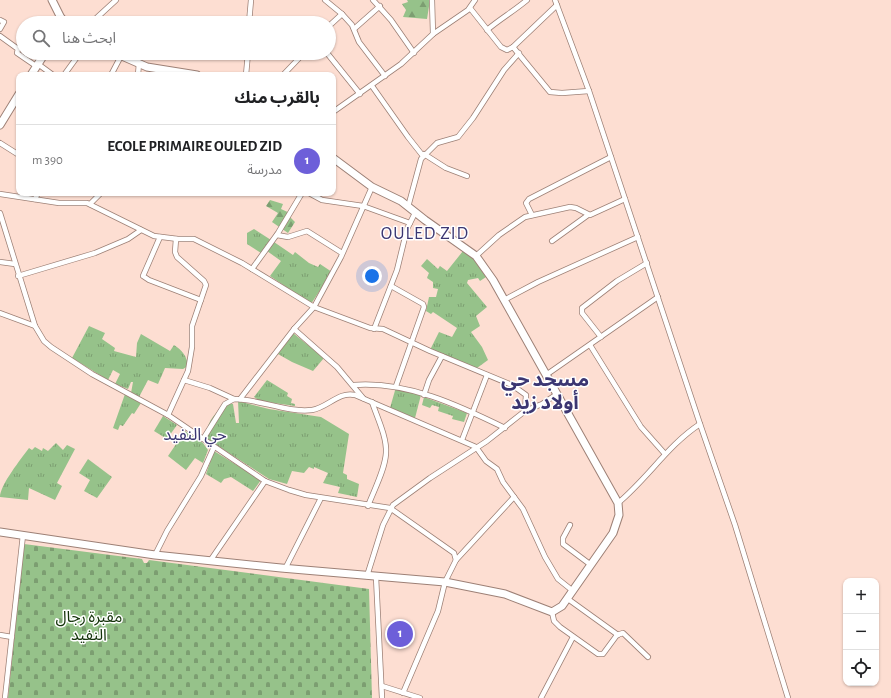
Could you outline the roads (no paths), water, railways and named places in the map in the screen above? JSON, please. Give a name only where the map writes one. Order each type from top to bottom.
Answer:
[{"type":"street","points":[[52,0],[58,16]]},
{"type":"street","points":[[99,16],[116,0]]},
{"type":"street","points":[[250,16],[251,0]]},
{"type":"street","points":[[373,0],[380,6],[414,53]]},
{"type":"street","points":[[432,0],[433,34]]},
{"type":"street","points":[[336,110],[386,76],[414,53],[433,34],[470,8],[475,0]]},
{"type":"street","points":[[487,30],[504,15],[527,0]]},
{"type":"street","points":[[329,1],[354,29],[359,42],[386,76]]},
{"type":"street","points":[[470,8],[503,49],[513,47],[556,2],[589,91],[700,424],[736,525],[788,698]]},
{"type":"street","points":[[354,29],[380,6]]},
{"type":"street","points":[[336,20],[342,14]]},
{"type":"street","points":[[0,20],[4,22],[0,29]]},
{"type":"street","points":[[0,36],[16,48]]},
{"type":"street","points":[[513,47],[550,92],[562,93],[589,91]]},
{"type":"street","points":[[408,207],[418,166],[424,155],[438,143],[458,137],[473,118],[504,70],[519,53]]},
{"type":"street","points":[[26,60],[48,72]]},
{"type":"street","points":[[33,72],[40,60]]},
{"type":"street","points":[[66,72],[75,60]]},
{"type":"street","points":[[111,72],[116,60]]},
{"type":"street","points":[[132,60],[174,72]]},
{"type":"street","points":[[246,72],[247,60]]},
{"type":"street","points":[[286,72],[297,60]]},
{"type":"street","points":[[333,60],[360,94]]},
{"type":"street","points":[[138,72],[139,63]]},
{"type":"street","points":[[372,86],[408,137],[424,155],[446,168],[467,176]]},
{"type":"street","points":[[0,125],[16,99]]},
{"type":"street","points":[[0,143],[16,153]]},
{"type":"street","points":[[532,215],[526,203],[529,199],[611,157]]},
{"type":"street","points":[[0,532],[155,555],[285,569],[445,582],[505,594],[552,612],[558,610],[568,599],[609,540],[620,515],[618,503],[504,300],[476,256],[415,213],[401,201],[372,187],[336,160]]},
{"type":"street","points":[[240,399],[294,329],[314,307],[342,253],[372,187]]},
{"type":"street","points":[[0,194],[59,203],[90,204],[141,230],[160,237],[194,239],[252,269],[314,307],[374,329],[384,330],[524,392],[527,400],[525,411]]},
{"type":"street","points":[[90,204],[97,196]]},
{"type":"street","points":[[252,269],[277,235],[300,196]]},
{"type":"street","points":[[315,196],[324,201],[363,206],[410,223]]},
{"type":"street","points":[[552,241],[588,216],[625,199]]},
{"type":"street","points":[[476,256],[504,231],[525,217],[570,207],[576,208],[588,216]]},
{"type":"street","points":[[374,329],[391,286],[410,223],[415,213]]},
{"type":"street","points":[[0,214],[34,326],[44,342],[98,377],[168,415],[265,481],[289,490],[321,498],[390,508],[454,554],[456,560]]},
{"type":"street","points":[[18,276],[95,253],[123,242],[141,230]]},
{"type":"street","points":[[277,235],[288,237],[306,231],[342,253]]},
{"type":"street","points":[[160,237],[143,276],[149,280],[201,300]]},
{"type":"street","points":[[504,300],[538,282],[638,237]]},
{"type":"street","points":[[168,415],[184,380],[191,360],[192,326],[205,283],[177,257],[175,252],[176,239]]},
{"type":"street","points":[[0,262],[15,264]]},
{"type":"street","points":[[601,337],[582,313],[582,308],[617,281],[647,263]]},
{"type":"street","points":[[391,286],[424,305],[396,386]]},
{"type":"street","points":[[546,375],[658,297]]},
{"type":"street","points":[[0,313],[34,326]]},
{"type":"street","points":[[294,329],[337,367],[354,385],[364,399]]},
{"type":"street","points":[[590,345],[641,426],[665,454]]},
{"type":"street","points":[[424,395],[429,380],[442,356]]},
{"type":"street","points":[[462,440],[487,375]]},
{"type":"street","points":[[184,380],[210,388],[234,399],[310,410],[324,407],[346,394],[354,394],[462,440],[476,448],[486,461],[497,469],[503,482],[527,515],[538,543],[558,580],[573,591]]},
{"type":"street","points":[[354,385],[369,384],[396,386],[472,412],[504,428]]},
{"type":"street","points":[[367,576],[390,508],[430,478],[504,428],[525,411],[542,404],[557,394]]},
{"type":"street","points":[[204,439],[225,404],[234,399]]},
{"type":"street","points":[[368,506],[383,466],[386,453],[382,433],[372,402]]},
{"type":"street","points":[[618,503],[638,486],[665,454],[687,432],[700,424]]},
{"type":"street","points":[[155,555],[167,531],[198,483],[214,447]]},
{"type":"street","points":[[210,561],[265,481]]},
{"type":"street","points":[[403,693],[438,611],[443,596],[445,582],[456,560],[514,497]]},
{"type":"street","points":[[285,569],[321,498]]},
{"type":"street","points":[[570,525],[563,538],[563,544],[591,565]]},
{"type":"street","points":[[5,698],[23,535]]},
{"type":"street","points":[[376,577],[382,698]]},
{"type":"street","points":[[568,599],[618,635]]},
{"type":"street","points":[[552,612],[555,622],[573,638],[600,655],[606,651],[618,635],[623,633],[648,657]]},
{"type":"street","points":[[0,635],[12,637]]},
{"type":"street","points":[[541,698],[573,638]]},
{"type":"street","points":[[382,686],[420,698]]},
{"type":"place","name":"ECOLE PRIMAIRE OULED ZID","points":[[400,634]]},
{"type":"district","name":"OULED ZID","points":[[425,233]]},
{"type":"district","name":"مسجد حي أولاد زيد","points":[[545,390]]},
{"type":"district","name":"حي النفيد","points":[[195,434]]},
{"type":"park label","name":"مقبرة رجال النفيد","points":[[89,625]]}]
